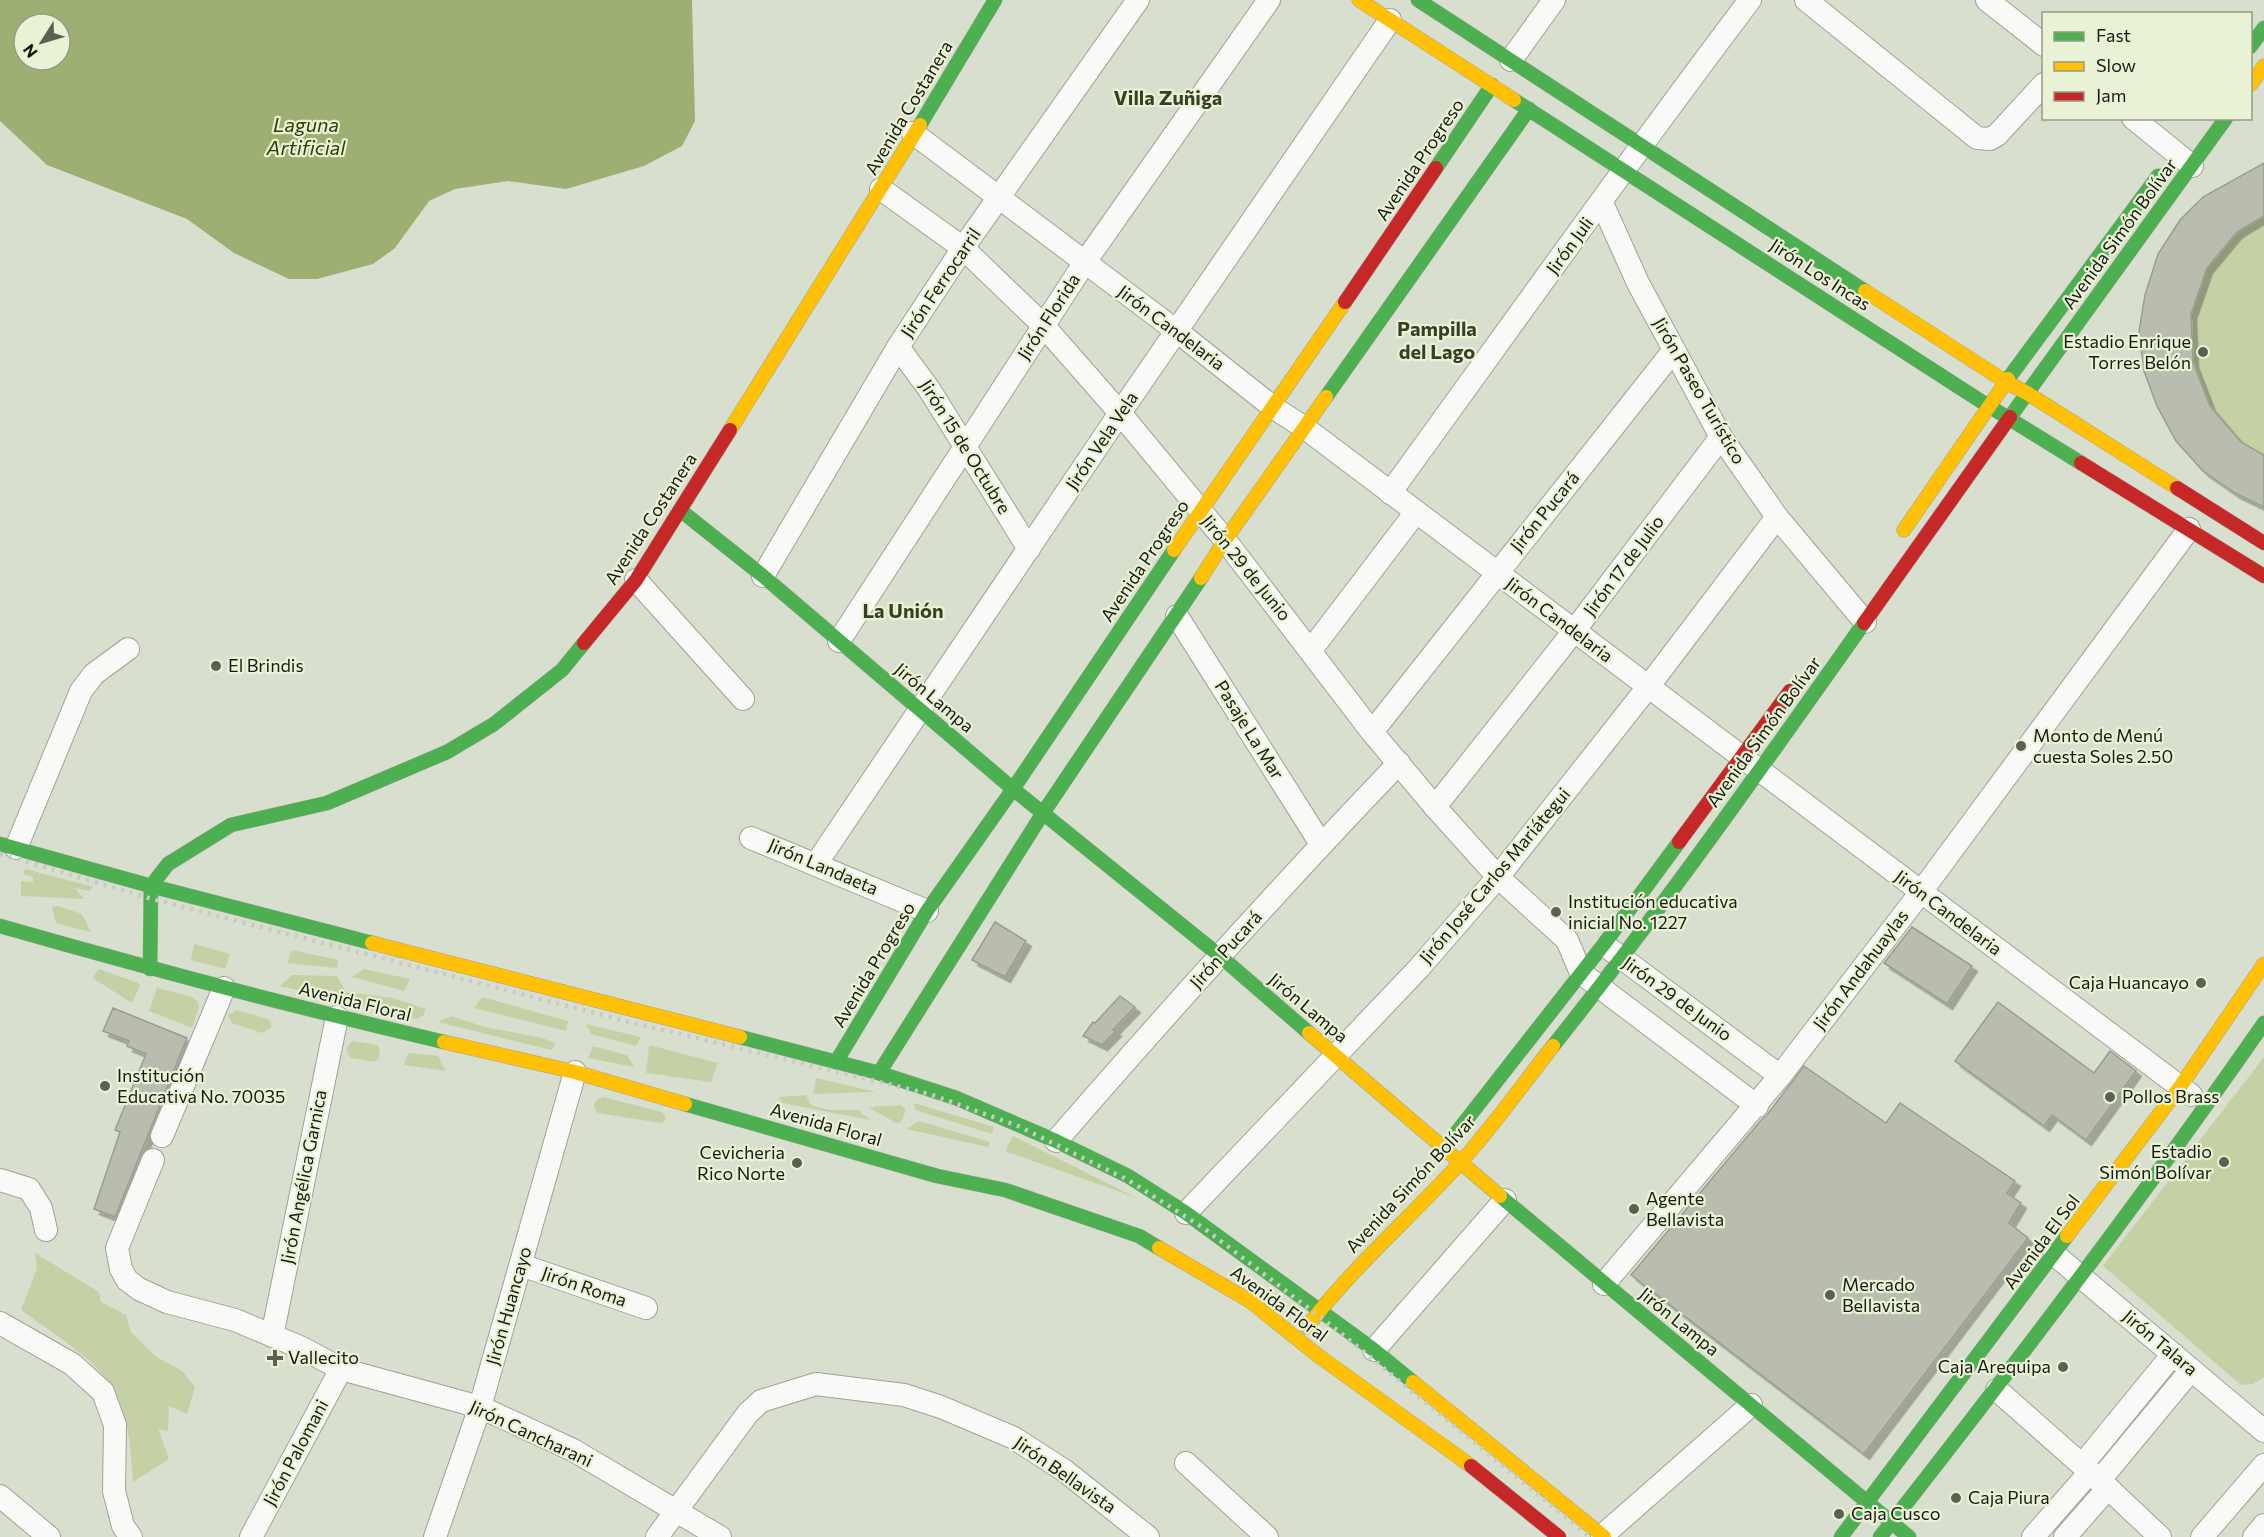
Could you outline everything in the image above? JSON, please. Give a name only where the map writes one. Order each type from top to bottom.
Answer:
[{"type":"street","name":"Avenida Costanera","points":[[152,886],[168,864],[231,825],[327,803],[447,752],[494,724],[562,670],[636,580],[995,0]]},
{"type":"street","name":"Jirón Ferrocarril","points":[[762,576],[898,347],[963,248],[1138,0]]},
{"type":"street","name":"Jirón Florida","points":[[839,641],[1085,262],[1269,0]]},
{"type":"street","name":"Jirón Los Incas","points":[[1359,0],[1989,406],[2264,576]]},
{"type":"street","name":"Jirón Los Incas","points":[[1418,0],[2006,382],[2264,543]]},
{"type":"street","points":[[1511,60],[1554,0]]},
{"type":"street","name":"Jirón Juli","points":[[1390,493],[1602,203],[1641,144],[1750,0]]},
{"type":"street","points":[[1806,0],[1977,138],[1990,139],[1997,135],[2042,85]]},
{"type":"street","points":[[1987,0],[2042,44]]},
{"type":"street","name":"Jirón Vela Vela","points":[[816,864],[1120,413],[1178,332],[1390,20]]},
{"type":"street","points":[[2252,44],[2264,28]]},
{"type":"street","points":[[2252,82],[2264,66]]},
{"type":"street","name":"Avenida Progreso","points":[[836,1062],[927,911],[1013,789],[1200,511],[1274,408],[1492,86]]},
{"type":"street","points":[[879,1073],[1043,813],[1177,616],[1225,540],[1529,109]]},
{"type":"street","points":[[2135,120],[2176,158]]},
{"type":"street","name":"Avenida Simón Bolívar","points":[[1897,540],[2006,382],[2176,158],[2224,120]]},
{"type":"street","name":"Jirón Candelaria","points":[[913,134],[1178,332],[1274,408],[1305,428],[2207,1106]]},
{"type":"street","name":"Avenida Simón Bolívar","points":[[1298,1340],[1320,1310],[1398,1225],[1460,1163],[1622,959],[1855,610],[2010,418],[2176,158]]},
{"type":"street","name":"Jirón 29 de Junio","points":[[880,189],[963,248],[1043,326],[1120,413],[1225,540],[1372,732],[1435,807],[1498,877],[1567,940],[1581,973],[1756,1106]]},
{"type":"street","name":"Jirón Paseo Turístico","points":[[1602,203],[1638,283],[1721,437],[1778,517],[1855,610]]},
{"type":"street","name":"Jirón 15 de Octubre","points":[[898,347],[930,389],[1029,549]]},
{"type":"street","name":"Jirón Pucará","points":[[1372,732],[1674,350]]},
{"type":"street","name":"Jirón 17 de Julio","points":[[1435,807],[1574,631],[1721,437]]},
{"type":"street","name":"Jirón Lampa","points":[[680,510],[762,576],[1013,789],[1220,956],[1336,1055],[1439,1154],[1460,1163],[1869,1501],[1909,1537]]},
{"type":"street","points":[[1311,650],[1416,512]]},
{"type":"street","name":"Jirón José Carlos Mariátegui","points":[[1186,1213],[1419,968],[1498,877],[1778,517]]},
{"type":"street","name":"Jirón Andahuaylas","points":[[1605,1284],[1780,1076],[1921,892],[2189,529]]},
{"type":"street","points":[[636,580],[743,699]]},
{"type":"street","name":"Pasaje La Mar","points":[[1177,616],[1321,844]]},
{"type":"street","points":[[8,846],[81,691],[94,674],[129,649]]},
{"type":"street","name":"Avenida Simón Bolívar","points":[[1439,1154],[1604,944],[1751,764],[1796,682]]},
{"type":"street","name":"Jirón Pucará","points":[[1056,1141],[1321,844],[1399,763]]},
{"type":"street","name":"Jirón Landaeta","points":[[751,838],[927,911]]},
{"type":"street","name":"Avenida Floral","points":[[8,846],[152,886],[879,1073],[956,1098],[1056,1141],[1128,1176],[1309,1294],[1320,1310],[1374,1350],[1603,1536]]},
{"type":"street","points":[[150,969],[152,886]]},
{"type":"street","name":"Avenida Floral","points":[[0,926],[150,969],[337,1017],[575,1072],[937,1176],[1005,1190],[1139,1236],[1250,1301],[1288,1319],[1298,1340],[1482,1474],[1559,1537]]},
{"type":"street","name":"Jirón 29 de Junio","points":[[1567,940],[1604,944],[1780,1076]]},
{"type":"street","name":"Avenida El Sol","points":[[1841,1537],[2055,1256],[2180,1087],[2264,964]]},
{"type":"street","points":[[162,1136],[224,988]]},
{"type":"street","name":"Jirón Angélica Garnica","points":[[272,1336],[337,1017]]},
{"type":"street","points":[[1880,1537],[1997,1390],[2207,1106],[2264,1023]]},
{"type":"street","name":"Jirón Huancayo","points":[[435,1537],[480,1407],[575,1072]]},
{"type":"street","name":"Jirón Cancharani","points":[[153,1160],[117,1248],[121,1269],[127,1280],[139,1289],[167,1302],[235,1320],[302,1348],[341,1369],[480,1407],[573,1450],[720,1537]]},
{"type":"street","points":[[0,1180],[29,1189],[41,1208],[46,1230]]},
{"type":"street","points":[[1374,1350],[1505,1200]]},
{"type":"street","name":"Jirón Talara","points":[[2055,1256],[2264,1431]]},
{"type":"street","name":"Jirón Roma","points":[[521,1265],[646,1308]]},
{"type":"street","points":[[1288,1319],[1309,1294]]},
{"type":"street","points":[[0,1323],[72,1364],[103,1392],[115,1425],[114,1491],[123,1526],[131,1537]]},
{"type":"street","points":[[2065,1537],[2095,1477],[2173,1354]]},
{"type":"street","name":"Jirón Palomani","points":[[251,1537],[341,1369]]},
{"type":"street","points":[[2033,1537],[2095,1477],[2191,1370]]},
{"type":"street","name":"Jirón Bellavista","points":[[657,1537],[735,1427],[761,1401],[816,1384],[904,1395],[941,1407],[1014,1438],[1065,1471],[1148,1537]]},
{"type":"street","points":[[1997,1390],[2160,1537]]},
{"type":"street","points":[[1603,1536],[1752,1405]]},
{"type":"street","points":[[1186,1463],[1267,1537]]},
{"type":"street","points":[[2202,1537],[2264,1465]]},
{"type":"street","points":[[0,1496],[49,1537]]},
{"type":"street","points":[[2254,1537],[2264,1525]]},
{"type":"shaded area","name":"Estadio Enrique Torres Belón","points":[[2264,163],[2264,507],[2235,493],[2203,471],[2176,441],[2157,406],[2144,371],[2139,332],[2145,295],[2158,254]]},
{"type":"shaded area","points":[[25,869],[94,887],[89,891],[75,888],[84,899],[21,896],[21,881],[33,882],[33,877],[23,874]]},
{"type":"shaded area","points":[[58,906],[82,914],[91,932],[56,923],[52,907]]},
{"type":"shaded area","points":[[194,944],[230,954],[225,969],[191,960]]},
{"type":"shaded area","points":[[292,950],[338,960],[337,968],[287,963]]},
{"type":"shaded area","points":[[99,969],[138,983],[140,986],[132,1003],[94,979]]},
{"type":"shaded area","points":[[364,969],[410,979],[404,991],[352,977]]},
{"type":"shaded area","points":[[292,975],[337,976],[346,992],[393,998],[426,1009],[423,1016],[416,1019],[280,986]]},
{"type":"shaded area","points":[[157,988],[192,997],[197,1001],[199,1007],[192,1028],[149,1011]]},
{"type":"shaded area","points":[[482,997],[568,1021],[566,1031],[474,1008]]},
{"type":"shaded area","points":[[236,1010],[268,1019],[271,1028],[262,1033],[232,1023],[228,1015]]},
{"type":"shaded area","points":[[451,1016],[485,1027],[543,1038],[556,1044],[551,1050],[438,1022]]},
{"type":"shaded area","points":[[586,1024],[641,1037],[636,1046],[591,1034]]},
{"type":"shaded area","points":[[352,1041],[377,1045],[380,1049],[379,1058],[375,1062],[350,1058],[346,1049]]},
{"type":"shaded area","points":[[649,1045],[718,1063],[711,1082],[646,1073]]},
{"type":"shaded area","points":[[593,1046],[627,1055],[634,1067],[588,1058]]},
{"type":"shaded area","points":[[408,1053],[438,1056],[446,1071],[404,1065]]},
{"type":"shaded area","name":"Estadio Simón Bolívar","points":[[2264,1057],[2264,1377],[2253,1384],[2241,1385],[2103,1266]]},
{"type":"shaded area","points":[[816,1078],[876,1092],[813,1094]]},
{"type":"shaded area","points":[[806,1095],[811,1105],[829,1110],[858,1110],[870,1120],[782,1103],[779,1097]]},
{"type":"shaded area","points":[[604,1097],[662,1112],[666,1118],[665,1121],[661,1123],[598,1113],[594,1104],[597,1099]]},
{"type":"shaded area","points":[[914,1103],[994,1127],[992,1134],[915,1110]]},
{"type":"shaded area","points":[[901,1105],[906,1110],[901,1122],[896,1123],[868,1107]]},
{"type":"shaded area","points":[[919,1121],[990,1142],[988,1147],[906,1129]]},
{"type":"shaded area","points":[[1013,1136],[1137,1198],[1005,1151]]},
{"type":"shaded area","points":[[35,1253],[99,1292],[101,1302],[126,1315],[131,1332],[155,1356],[182,1371],[195,1387],[187,1414],[169,1406],[168,1432],[158,1428],[169,1459],[133,1482],[126,1420],[112,1386],[76,1350],[21,1310],[37,1268]]},
{"type":"water","name":"Laguna Artificial","points":[[0,0],[692,0],[695,121],[682,146],[644,166],[566,189],[508,181],[455,189],[429,201],[395,248],[373,264],[317,279],[289,279],[234,253],[187,219],[47,165],[0,121]]},
{"type":"building","points":[[2264,163],[2264,216],[2237,232],[2207,268],[2191,314],[2193,362],[2210,406],[2241,442],[2264,455],[2264,507],[2235,493],[2203,471],[2176,441],[2157,406],[2144,371],[2139,332],[2145,295],[2158,254],[2180,220],[2203,197]]},
{"type":"building","points":[[995,922],[1026,941],[1005,977],[972,960]]},
{"type":"building","points":[[1912,927],[1972,966],[1947,1004],[1884,963]]},
{"type":"building","points":[[1120,996],[1135,1007],[1113,1030],[1116,1031],[1102,1045],[1083,1036],[1093,1022],[1095,1023]]},
{"type":"building","points":[[1998,1002],[2094,1073],[2110,1051],[2136,1071],[2086,1140],[2052,1115],[2044,1126],[1955,1061]]},
{"type":"building","points":[[113,1008],[187,1038],[115,1217],[94,1209],[120,1132],[115,1130],[146,1054],[127,1046],[129,1041],[103,1031]]},
{"type":"building","name":"Mercado Bellavista","points":[[1804,1066],[1886,1123],[1900,1103],[2015,1181],[2007,1193],[2021,1203],[2009,1223],[2028,1238],[1864,1454],[1631,1275],[1767,1115]]},
{"type":"railway","points":[[0,854],[152,899],[630,1022],[929,1094],[1018,1126],[1128,1180],[1205,1229],[1337,1330],[1590,1537]]},
{"type":"traffic: fast","points":[[920,125],[995,0]]},
{"type":"traffic: fast","points":[[1418,0],[1865,291]]},
{"type":"traffic: fast","points":[[2252,44],[2264,28]]},
{"type":"traffic: fast","points":[[1436,168],[1492,85]]},
{"type":"traffic: fast","points":[[1514,100],[1979,400],[2081,463]]},
{"type":"traffic: fast","points":[[1326,397],[1529,109]]},
{"type":"traffic: fast","points":[[2010,417],[2225,120]]},
{"type":"traffic: fast","points":[[2008,379],[2158,176]]},
{"type":"traffic: fast","points":[[680,510],[763,576],[1013,789],[1220,956],[1309,1033]]},
{"type":"traffic: fast","points":[[836,1062],[927,911],[1013,789],[1174,550]]},
{"type":"traffic: fast","points":[[879,1073],[1043,813],[1201,578]]},
{"type":"traffic: fast","points":[[1553,1046],[1673,890],[1864,623]]},
{"type":"traffic: fast","points":[[150,969],[151,886],[168,864],[231,825],[327,803],[447,752],[494,724],[562,670],[584,643]]},
{"type":"traffic: fast","points":[[1453,1137],[1604,944],[1679,842]]},
{"type":"traffic: fast","points":[[0,844],[372,943]]},
{"type":"traffic: fast","points":[[0,926],[221,987],[444,1042]]},
{"type":"traffic: fast","points":[[1880,1537],[2076,1283],[2264,1023]]},
{"type":"traffic: fast","points":[[740,1037],[879,1073],[956,1098],[1056,1141],[1128,1176],[1186,1213],[1374,1350],[1413,1382]]},
{"type":"traffic: fast","points":[[685,1104],[937,1176],[1005,1190],[1139,1236],[1159,1248]]},
{"type":"traffic: fast","points":[[1500,1196],[1909,1537]]},
{"type":"traffic: fast","points":[[1841,1537],[2067,1236]]},
{"type":"traffic: slow","points":[[1359,0],[1514,100]]},
{"type":"traffic: slow","points":[[2252,82],[2264,66]]},
{"type":"traffic: slow","points":[[730,430],[920,125]]},
{"type":"traffic: slow","points":[[1865,291],[2177,488]]},
{"type":"traffic: slow","points":[[1174,550],[1345,302]]},
{"type":"traffic: slow","points":[[1904,530],[2008,379]]},
{"type":"traffic: slow","points":[[1201,578],[1225,540],[1326,397]]},
{"type":"traffic: slow","points":[[372,943],[740,1037]]},
{"type":"traffic: slow","points":[[2067,1236],[2180,1087],[2264,964]]},
{"type":"traffic: slow","points":[[1309,1033],[1500,1196]]},
{"type":"traffic: slow","points":[[444,1042],[575,1072],[685,1104]]},
{"type":"traffic: slow","points":[[1307,1327],[1343,1284],[1472,1150],[1553,1046]]},
{"type":"traffic: slow","points":[[1159,1248],[1250,1301],[1316,1354],[1471,1466]]},
{"type":"traffic: slow","points":[[1413,1382],[1604,1537]]},
{"type":"traffic: jam","points":[[1345,302],[1436,168]]},
{"type":"traffic: jam","points":[[1864,623],[2010,417]]},
{"type":"traffic: jam","points":[[584,643],[636,580],[730,430]]},
{"type":"traffic: jam","points":[[2081,463],[2264,576]]},
{"type":"traffic: jam","points":[[2177,488],[2264,543]]},
{"type":"traffic: jam","points":[[1679,842],[1790,691]]},
{"type":"traffic: jam","points":[[1471,1466],[1559,1537]]},
{"type":"place","name":"Estadio Enrique Torres Belón","points":[[2203,352]]},
{"type":"place","name":"El Brindis","points":[[216,666]]},
{"type":"place","name":"Monto de Menú cuesta Soles 2.50","points":[[2021,746]]},
{"type":"place","name":"Institución educativa inicial No. 1227","points":[[1556,912]]},
{"type":"place","name":"Caja Huancayo","points":[[2201,983]]},
{"type":"place","name":"Institución Educativa No. 70035","points":[[105,1086]]},
{"type":"place","name":"Pollos Brass","points":[[2110,1097]]},
{"type":"place","name":"Estadio Simón Bolívar","points":[[2224,1162]]},
{"type":"place","name":"Cevicheria Rico Norte","points":[[797,1163]]},
{"type":"place","name":"Agente Bellavista","points":[[1634,1209]]},
{"type":"place","name":"Mercado Bellavista","points":[[1830,1295]]},
{"type":"place","name":"Vallecito","points":[[275,1358]]},
{"type":"place","name":"Caja Arequipa","points":[[2063,1367]]},
{"type":"place","name":"Caja Piura","points":[[1956,1498]]},
{"type":"place","name":"Caja Cusco","points":[[1839,1514]]},
{"type":"district","name":"Villa Zuñiga","points":[[1168,98]]},
{"type":"district","name":"Pampilla del Lago","points":[[1437,340]]},
{"type":"district","name":"La Unión","points":[[903,611]]}]
